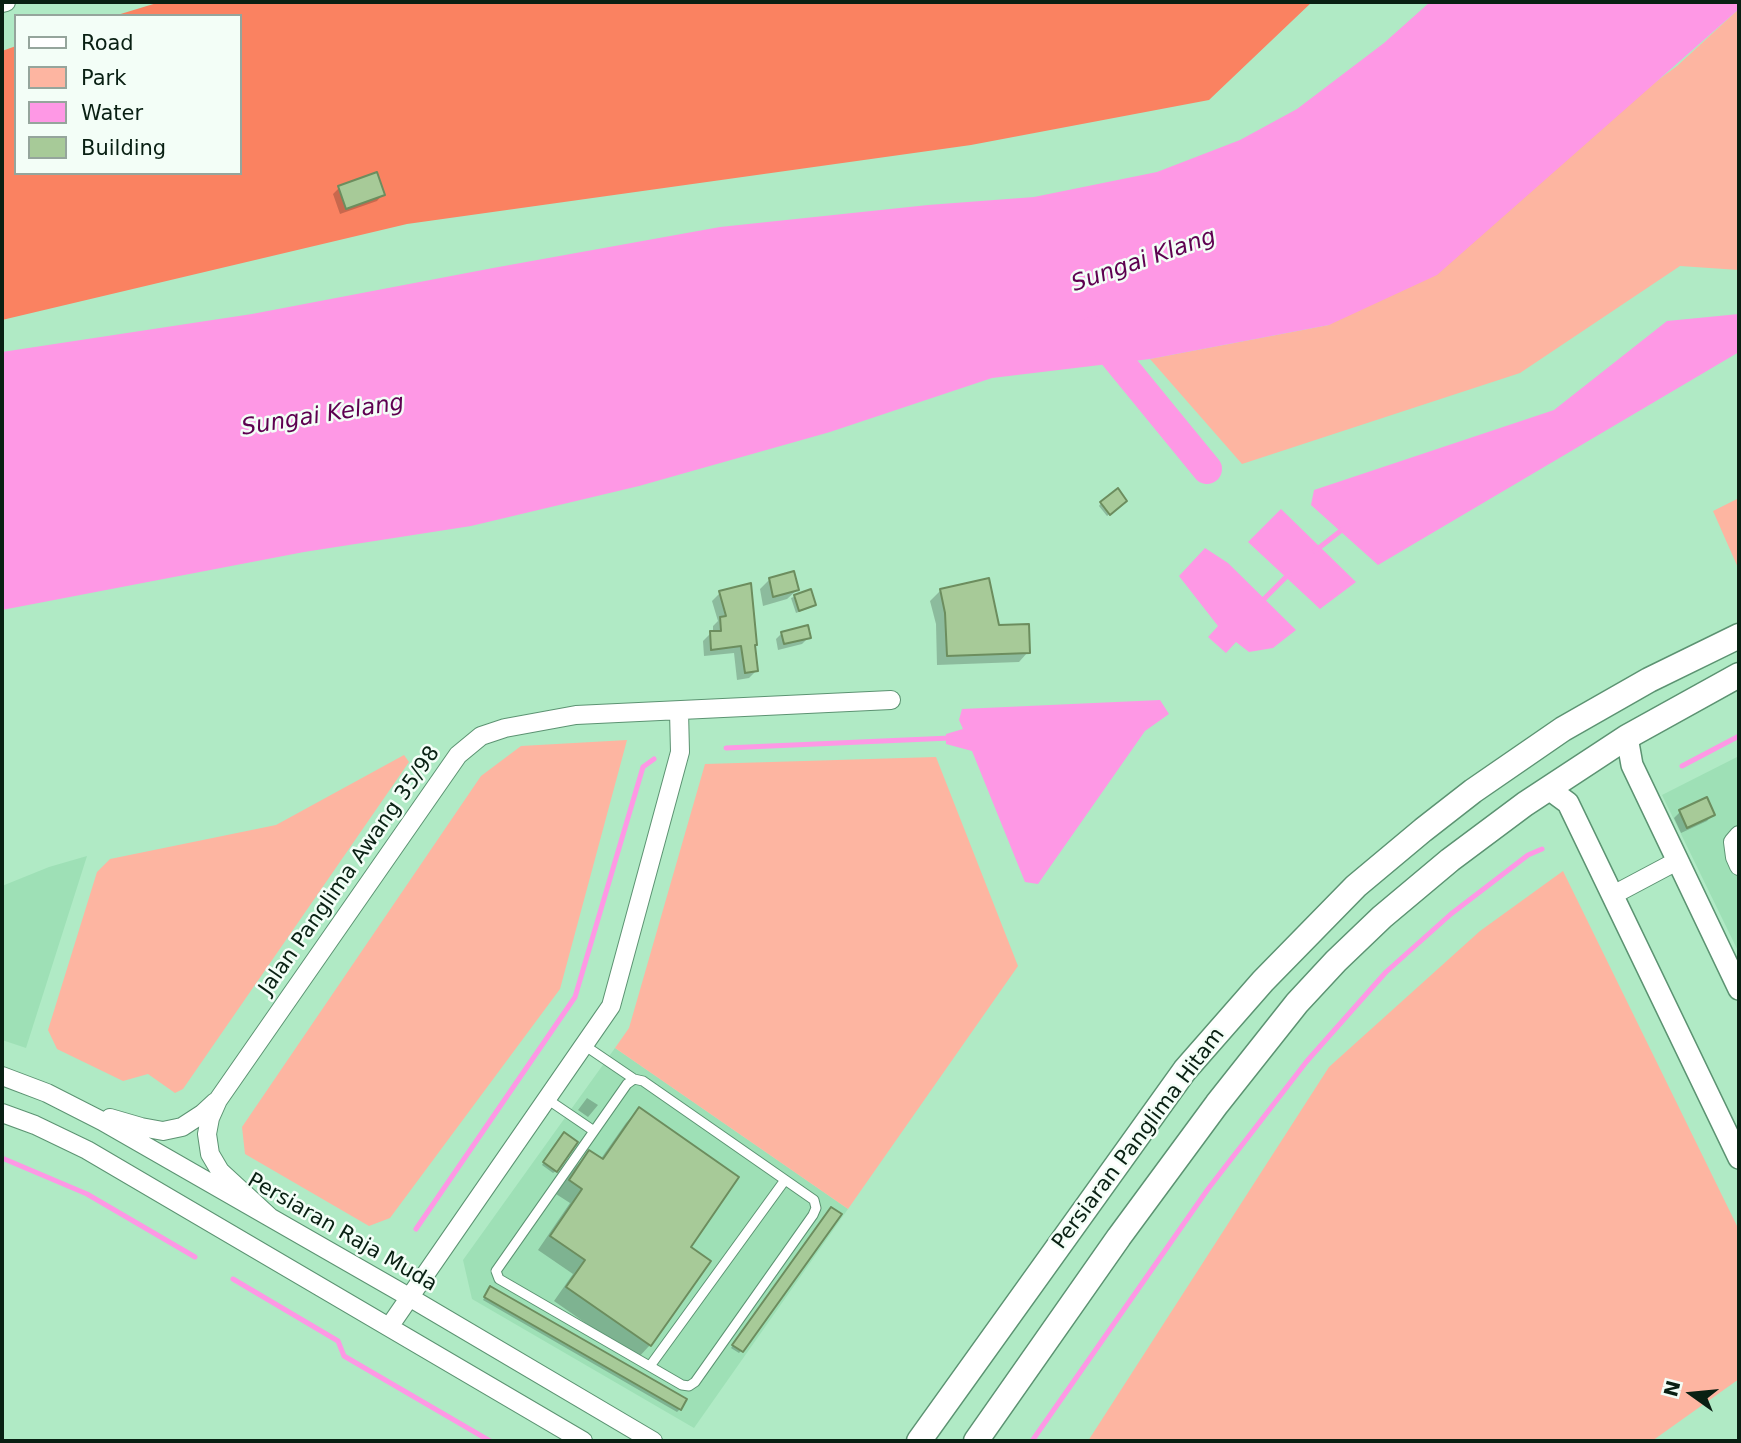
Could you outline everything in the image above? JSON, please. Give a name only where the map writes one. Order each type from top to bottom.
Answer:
[{"type":"main road","name":"Persiaran Panglima Hitam","points":[[919,1441],[1185,1070],[1263,981],[1356,886],[1473,791],[1563,729],[1649,680],[1739,636]]},
{"type":"main road","name":"Persiaran Panglima Hitam","points":[[976,1441],[1127,1226],[1248,1063],[1336,961],[1382,917],[1450,860],[1525,804],[1627,737],[1739,675]]},
{"type":"street","name":"Jalan Panglima Awang 35/98","points":[[218,1100],[458,755],[481,736],[505,728],[576,715],[891,700]]},
{"type":"street","points":[[389,1326],[611,1006],[680,752],[679,711]]},
{"type":"street","points":[[1627,737],[1632,765],[1739,989]]},
{"type":"street","points":[[1549,789],[1568,803],[1739,1158]]},
{"type":"street","points":[[1736,839],[1735,857],[1739,866]]},
{"type":"street","points":[[1613,895],[1678,861]]},
{"type":"street","name":"Persiaran Raja Muda","points":[[2,1076],[47,1093],[81,1110],[409,1297],[653,1441]]},
{"type":"street","points":[[81,1110],[163,1131],[182,1127],[218,1100]]},
{"type":"street","points":[[218,1100],[207,1134],[210,1154],[220,1171],[271,1218]]},
{"type":"street","points":[[2,1113],[35,1125],[87,1150],[583,1441]]},
{"type":"lane","points":[[584,1045],[634,1079],[643,1081],[814,1200],[816,1208],[813,1215],[695,1382],[689,1386],[682,1385],[499,1279],[496,1270],[627,1084],[634,1079]]},
{"type":"lane","points":[[547,1099],[594,1131]]},
{"type":"lane","points":[[650,1366],[785,1180]]},
{"type":"shaded area","points":[[160,2],[1312,2],[1209,100],[971,145],[407,224],[2,320],[2,51],[14,47],[14,175],[242,175],[242,14],[121,14]]},
{"type":"shaded area","points":[[1739,756],[1739,953],[1662,795]]},
{"type":"shaded area","points":[[87,856],[26,1048],[2,1040],[2,886],[49,867]]},
{"type":"shaded area","points":[[615,1048],[848,1209],[694,1428],[472,1299],[463,1260]]},
{"type":"green space","points":[[1739,9],[1739,270],[1680,266],[1520,373],[1242,464],[1150,359],[1329,325],[1677,66]]},
{"type":"green space","points":[[1739,498],[1739,570],[1713,511]]},
{"type":"green space","points":[[627,740],[560,989],[390,1218],[369,1226],[245,1154],[242,1127],[481,776],[521,746]]},
{"type":"green space","points":[[404,755],[409,762],[183,1089],[175,1093],[148,1074],[123,1081],[57,1049],[48,1030],[97,872],[110,859],[276,825]]},
{"type":"green space","points":[[936,757],[1018,966],[848,1209],[615,1048],[629,1028],[705,764]]},
{"type":"green space","points":[[1563,871],[1739,1230],[1739,1379],[1652,1441],[1088,1441],[1329,1067],[1480,931]]},
{"type":"water","points":[[1430,2],[1739,2],[1739,9],[1437,275],[1329,325],[1150,359],[992,378],[830,432],[639,486],[471,526],[304,552],[2,610],[2,352],[252,314],[720,227],[928,205],[1034,197],[1157,172],[1240,140],[1297,109],[1384,43]]},
{"type":"water","points":[[1739,314],[1739,352],[1378,565],[1311,505],[1314,490],[1554,410],[1667,321]]},
{"type":"water","points":[[1281,509],[1356,582],[1320,609],[1248,542]]},
{"type":"water","points":[[1205,548],[1228,563],[1296,630],[1273,648],[1249,652],[1236,642],[1226,653],[1208,637],[1218,626],[1179,576]]},
{"type":"water","points":[[1160,700],[1169,714],[1145,731],[1038,884],[1025,882],[972,751],[946,744],[946,734],[963,729],[959,720],[962,709]]},
{"type":"building","points":[[377,172],[385,195],[346,209],[338,186]]},
{"type":"building","points":[[1118,488],[1127,501],[1110,515],[1100,502]]},
{"type":"building","points":[[794,571],[799,590],[773,597],[769,578]]},
{"type":"building","points":[[989,578],[999,625],[1029,624],[1030,653],[947,656],[945,613],[940,589]]},
{"type":"building","points":[[751,583],[758,671],[745,673],[741,646],[711,650],[710,631],[721,631],[720,617],[726,616],[719,591]]},
{"type":"building","points":[[811,589],[816,605],[799,611],[794,595]]},
{"type":"building","points":[[808,625],[811,638],[784,644],[781,632]]},
{"type":"building","points":[[1707,797],[1715,815],[1687,828],[1679,810]]},
{"type":"building","points":[[639,1107],[739,1177],[691,1247],[711,1261],[651,1346],[566,1287],[585,1260],[550,1236],[582,1189],[569,1180],[589,1150],[603,1159]]},
{"type":"building","points":[[564,1132],[578,1142],[557,1172],[543,1162]]},
{"type":"building","points":[[831,1207],[842,1214],[743,1352],[732,1345]]},
{"type":"building","points":[[490,1286],[687,1399],[681,1410],[484,1297]]},
{"type":"waterway","points":[[1094,331],[1207,469]]},
{"type":"waterway","points":[[1315,551],[1343,529]]},
{"type":"waterway","points":[[1262,601],[1289,574]]},
{"type":"waterway","points":[[1682,766],[1739,736]]},
{"type":"waterway","points":[[726,748],[950,738]]},
{"type":"waterway","points":[[416,1229],[575,997],[643,767],[654,759]]},
{"type":"waterway","points":[[1032,1441],[1208,1189],[1307,1061],[1386,972],[1451,914],[1528,855],[1542,849]]},
{"type":"waterway","points":[[2,1158],[87,1194],[195,1257]]},
{"type":"waterway","points":[[233,1279],[338,1341],[344,1356],[490,1441]]},
{"type":"water label","name":"Sungai Klang","points":[[1144,261]]},
{"type":"water label","name":"Sungai Kelang","points":[[323,416]]}]
